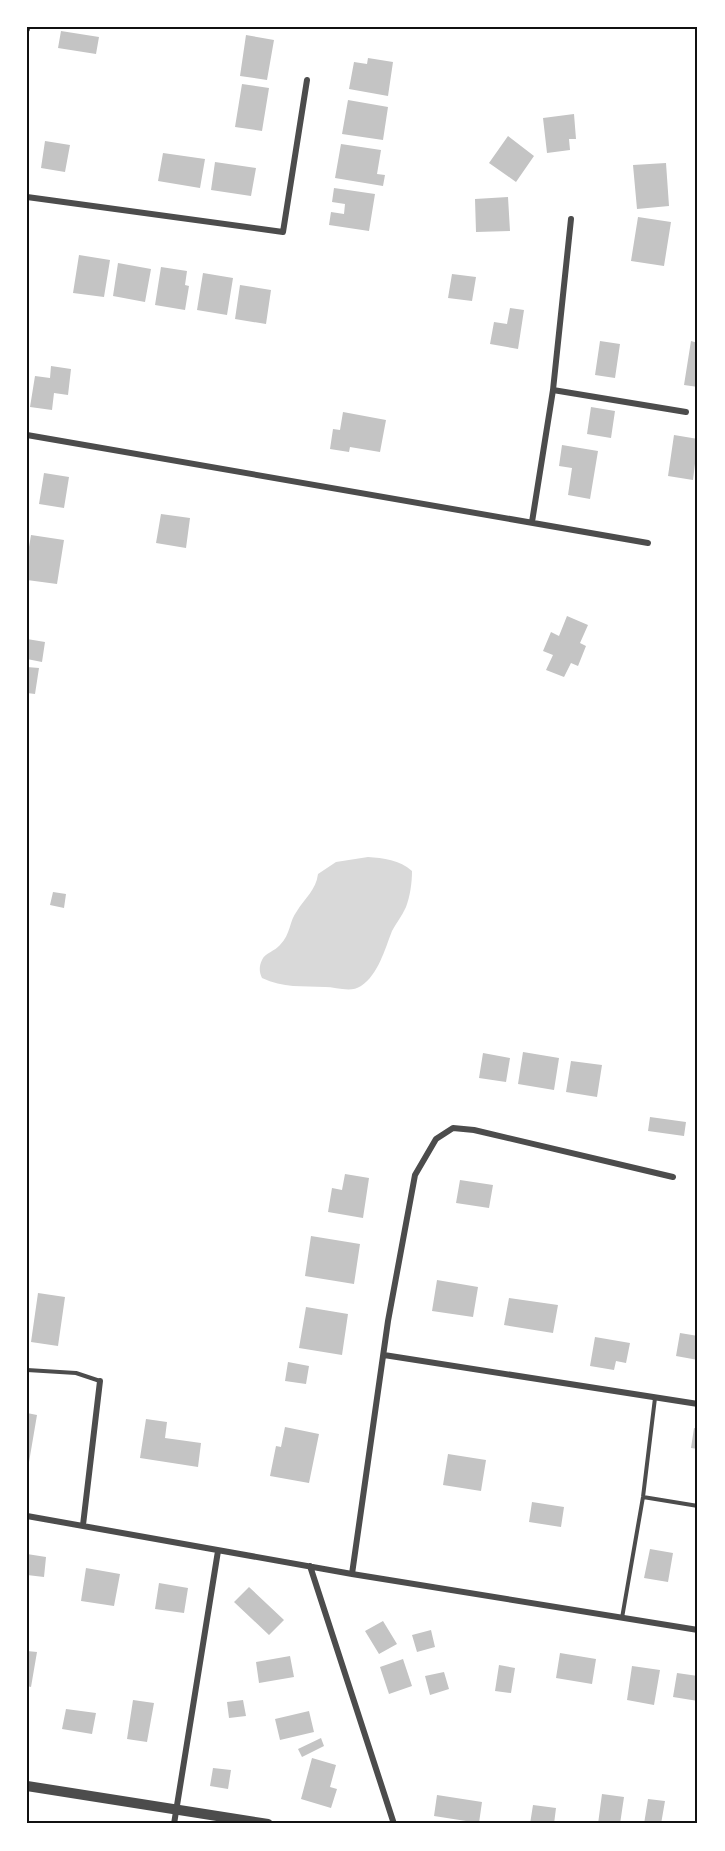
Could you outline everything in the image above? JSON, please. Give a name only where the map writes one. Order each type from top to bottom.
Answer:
[{"type":"street","points":[[27,197],[283,232],[307,80]]},
{"type":"street","points":[[532,522],[554,390],[571,219]]},
{"type":"street","points":[[554,390],[686,412]]},
{"type":"street","points":[[27,435],[648,543]]},
{"type":"street","points":[[352,1574],[406,1218],[415,1175],[436,1139],[453,1128],[474,1130],[673,1176]]},
{"type":"street","points":[[384,1355],[698,1404]]},
{"type":"street","points":[[83,1525],[100,1381]]},
{"type":"street","points":[[27,1516],[352,1574],[698,1630]]},
{"type":"street","points":[[174,1824],[218,1551]]},
{"type":"street","points":[[310,1566],[394,1824]]},
{"type":"street","points":[[27,1786],[268,1824]]},
{"type":"lane","points":[[27,1370],[76,1373],[100,1381]]},
{"type":"lane","points":[[622,1618],[643,1497],[655,1398]]},
{"type":"lane","points":[[643,1497],[698,1506]]},
{"type":"shaded area","points":[[368,857],[397,862],[412,871],[406,907],[392,931],[376,969],[367,981],[357,988],[348,989],[285,985],[262,978],[260,964],[262,960],[284,941],[294,915],[310,894],[318,874],[336,862]]},
{"type":"building","points":[[61,31],[99,37],[96,54],[58,48]]},
{"type":"building","points":[[246,35],[274,40],[267,80],[240,76]]},
{"type":"building","points":[[368,58],[393,62],[388,96],[349,89],[354,62],[367,64]]},
{"type":"building","points":[[242,84],[269,88],[262,131],[235,127]]},
{"type":"building","points":[[348,100],[388,107],[383,140],[342,134]]},
{"type":"building","points":[[574,114],[576,139],[569,139],[570,150],[547,153],[543,118]]},
{"type":"building","points":[[508,136],[534,156],[516,182],[489,163]]},
{"type":"building","points":[[45,141],[70,145],[65,172],[41,168]]},
{"type":"building","points":[[341,144],[381,150],[377,174],[385,175],[383,186],[335,178]]},
{"type":"building","points":[[163,153],[205,159],[200,188],[158,181]]},
{"type":"building","points":[[215,162],[256,168],[251,196],[211,190]]},
{"type":"building","points":[[666,163],[669,206],[637,209],[633,165]]},
{"type":"building","points":[[334,188],[375,194],[369,231],[329,225],[331,212],[344,214],[345,204],[332,202]]},
{"type":"building","points":[[508,197],[510,231],[476,232],[475,199]]},
{"type":"building","points":[[638,217],[671,222],[664,266],[631,261]]},
{"type":"building","points":[[79,255],[110,260],[104,297],[73,293]]},
{"type":"building","points":[[118,263],[151,269],[145,302],[113,296]]},
{"type":"building","points":[[161,267],[187,271],[185,285],[189,286],[185,310],[155,305]]},
{"type":"building","points":[[203,273],[233,278],[227,315],[197,310]]},
{"type":"building","points":[[452,274],[476,277],[472,301],[448,298]]},
{"type":"building","points":[[240,285],[271,290],[266,324],[235,319]]},
{"type":"building","points":[[510,308],[524,310],[518,349],[490,344],[494,322],[507,324]]},
{"type":"building","points":[[600,341],[620,344],[615,378],[595,375]]},
{"type":"building","points":[[691,341],[698,343],[698,387],[684,385]]},
{"type":"building","points":[[51,366],[71,369],[68,395],[54,393],[52,410],[30,407],[35,376],[50,378]]},
{"type":"building","points":[[591,407],[615,411],[611,438],[587,434]]},
{"type":"building","points":[[343,412],[386,420],[380,452],[350,447],[349,452],[330,449],[333,429],[340,430]]},
{"type":"building","points":[[674,435],[698,439],[693,480],[668,476]]},
{"type":"building","points":[[562,445],[598,451],[590,499],[568,495],[572,468],[559,466]]},
{"type":"building","points":[[44,473],[69,477],[64,508],[39,504]]},
{"type":"building","points":[[161,514],[190,518],[186,548],[156,543]]},
{"type":"building","points":[[31,535],[64,540],[57,584],[27,580],[27,559]]},
{"type":"building","points":[[567,616],[588,625],[580,643],[586,646],[578,666],[571,663],[564,677],[546,670],[553,655],[543,651],[551,632],[559,636]]},
{"type":"building","points":[[27,639],[45,642],[42,662],[27,659]]},
{"type":"building","points":[[27,667],[39,668],[35,694],[27,693]]},
{"type":"building","points":[[53,892],[66,894],[64,908],[50,905]]},
{"type":"building","points":[[523,1052],[559,1058],[554,1090],[518,1084]]},
{"type":"building","points":[[483,1053],[510,1058],[506,1082],[479,1078]]},
{"type":"building","points":[[571,1061],[602,1065],[597,1097],[566,1092]]},
{"type":"building","points":[[650,1117],[686,1122],[684,1136],[648,1131]]},
{"type":"building","points":[[345,1174],[369,1178],[363,1218],[328,1212],[332,1188],[342,1190]]},
{"type":"building","points":[[460,1180],[493,1185],[489,1208],[456,1203]]},
{"type":"building","points":[[311,1236],[360,1244],[354,1284],[305,1276]]},
{"type":"building","points":[[437,1280],[478,1287],[473,1317],[432,1311]]},
{"type":"building","points":[[38,1293],[65,1297],[58,1346],[31,1342]]},
{"type":"building","points":[[509,1298],[558,1305],[553,1333],[504,1325]]},
{"type":"building","points":[[306,1307],[348,1314],[342,1355],[299,1348]]},
{"type":"building","points":[[680,1333],[698,1336],[698,1360],[676,1356]]},
{"type":"building","points":[[595,1337],[630,1343],[626,1363],[616,1361],[614,1370],[590,1366]]},
{"type":"building","points":[[288,1362],[309,1366],[306,1384],[285,1381]]},
{"type":"building","points":[[27,1413],[37,1415],[28,1468],[27,1468]]},
{"type":"building","points":[[146,1419],[167,1422],[165,1438],[201,1443],[198,1467],[140,1458]]},
{"type":"building","points":[[285,1427],[319,1434],[309,1483],[270,1476],[276,1446],[281,1447]]},
{"type":"building","points":[[694,1428],[698,1429],[698,1449],[691,1448]]},
{"type":"building","points":[[448,1454],[486,1460],[481,1491],[443,1485]]},
{"type":"building","points":[[532,1502],[564,1507],[561,1527],[529,1522]]},
{"type":"building","points":[[650,1549],[673,1553],[668,1582],[644,1578]]},
{"type":"building","points":[[27,1554],[46,1557],[44,1577],[27,1575]]},
{"type":"building","points":[[86,1568],[120,1574],[114,1606],[81,1601]]},
{"type":"building","points":[[159,1583],[188,1588],[184,1613],[155,1609]]},
{"type":"building","points":[[249,1587],[284,1620],[269,1635],[234,1602]]},
{"type":"building","points":[[383,1621],[397,1644],[379,1654],[365,1631]]},
{"type":"building","points":[[431,1630],[435,1647],[417,1652],[412,1635]]},
{"type":"building","points":[[27,1651],[37,1652],[31,1687],[27,1686]]},
{"type":"building","points":[[560,1653],[596,1659],[592,1684],[556,1678]]},
{"type":"building","points":[[290,1656],[294,1677],[259,1683],[256,1662]]},
{"type":"building","points":[[403,1659],[412,1686],[389,1694],[380,1667]]},
{"type":"building","points":[[499,1665],[515,1668],[511,1693],[495,1691]]},
{"type":"building","points":[[632,1666],[660,1670],[654,1705],[627,1700]]},
{"type":"building","points":[[444,1672],[449,1689],[430,1695],[425,1676]]},
{"type":"building","points":[[677,1673],[698,1676],[698,1701],[673,1697]]},
{"type":"building","points":[[133,1700],[154,1703],[147,1742],[127,1739]]},
{"type":"building","points":[[243,1700],[246,1716],[229,1718],[227,1702]]},
{"type":"building","points":[[66,1709],[96,1713],[92,1734],[62,1729]]},
{"type":"building","points":[[309,1711],[314,1732],[280,1740],[275,1719]]},
{"type":"building","points":[[321,1738],[324,1746],[302,1757],[298,1749]]},
{"type":"building","points":[[312,1758],[336,1765],[330,1787],[337,1789],[331,1808],[301,1799]]},
{"type":"building","points":[[213,1768],[231,1770],[228,1789],[210,1786]]},
{"type":"building","points":[[602,1794],[624,1797],[620,1824],[598,1824]]},
{"type":"building","points":[[437,1795],[482,1802],[479,1823],[434,1816]]},
{"type":"building","points":[[648,1799],[665,1801],[661,1824],[644,1824]]},
{"type":"building","points":[[533,1805],[556,1808],[554,1824],[530,1824]]}]
